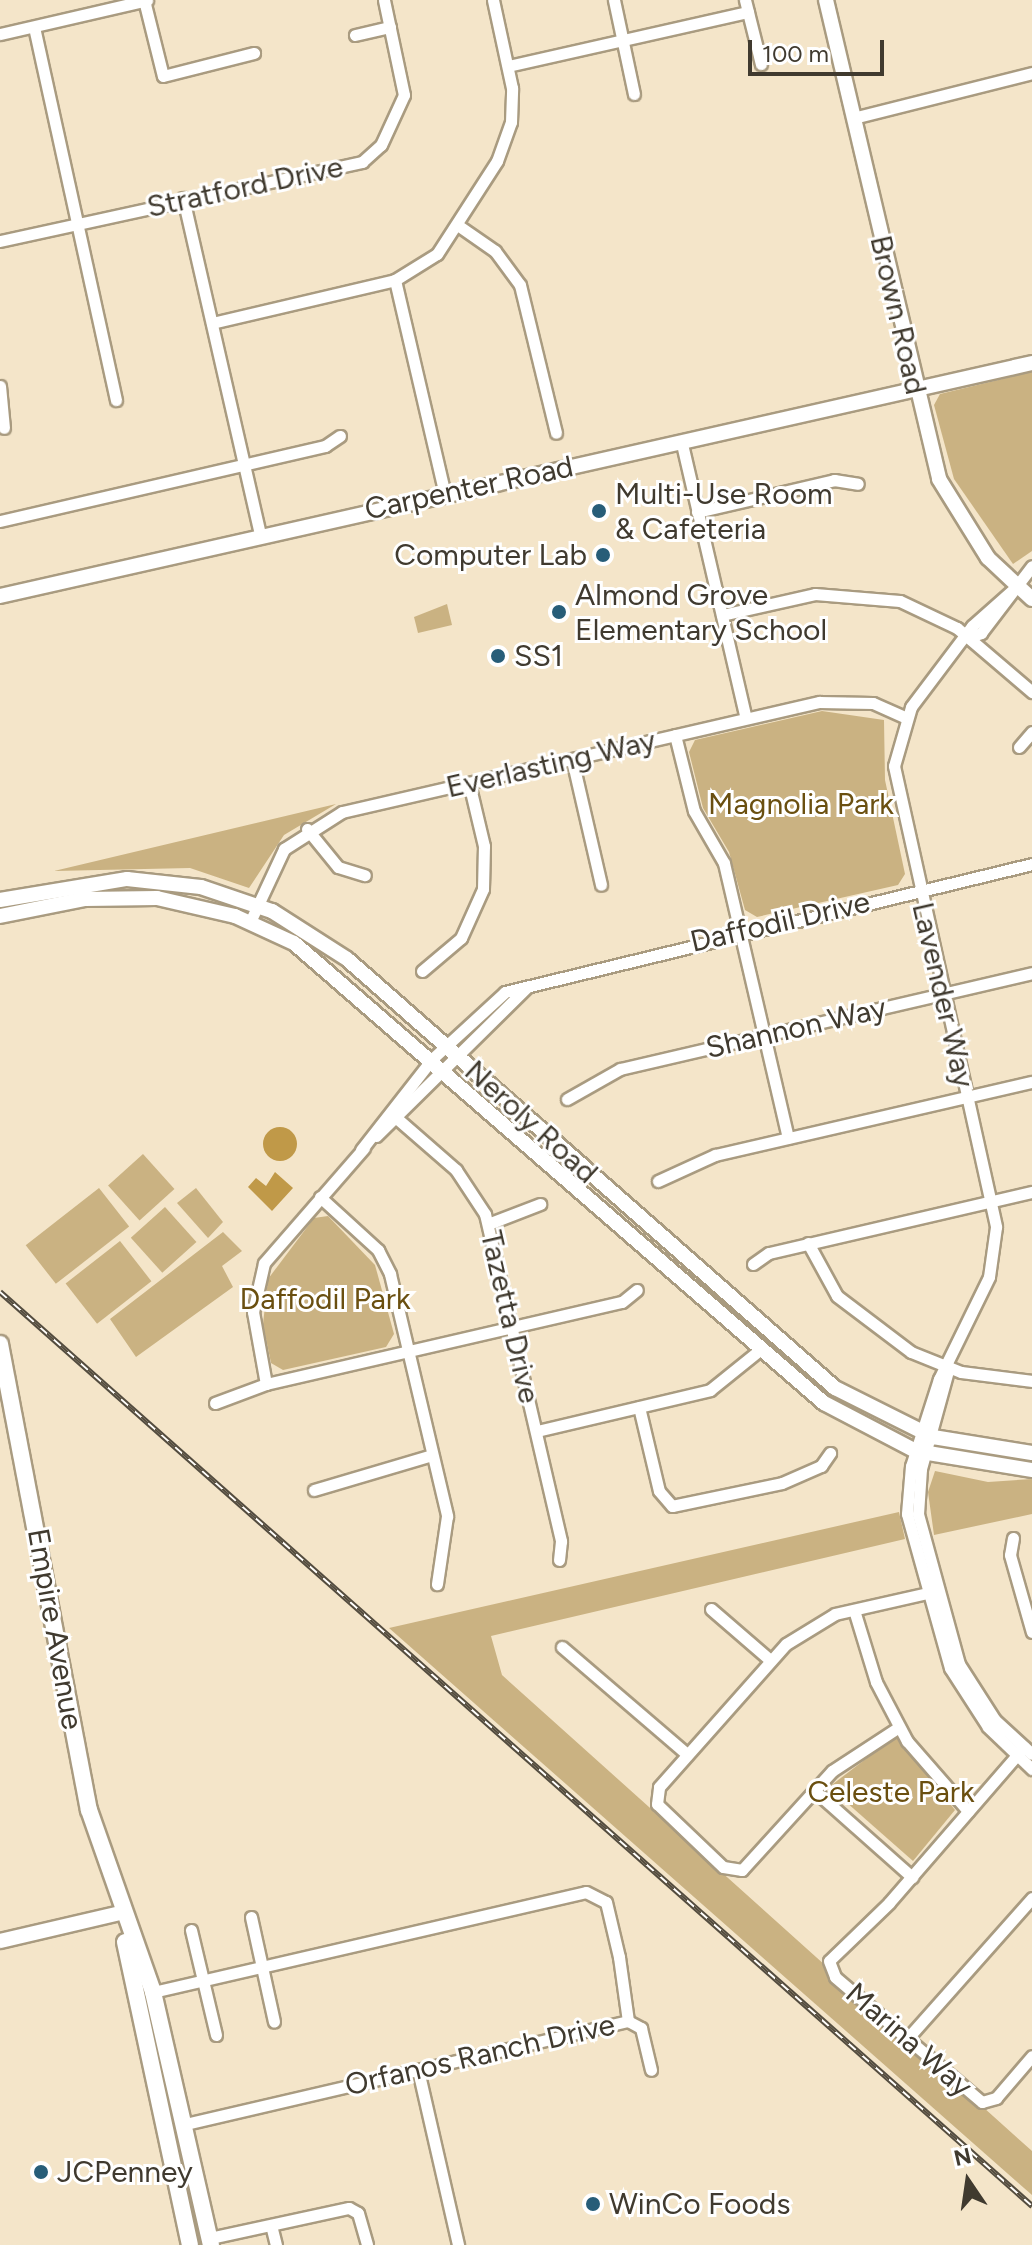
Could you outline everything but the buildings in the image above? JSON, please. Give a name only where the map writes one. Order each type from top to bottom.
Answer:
[{"type":"main road","name":"Empire Avenue","points":[[0,1344],[78,1758],[120,1913],[190,2245]]},
{"type":"main road","name":"Empire Avenue","points":[[120,1913],[153,1992],[211,2242]]},
{"type":"main road","points":[[148,2051],[158,2064],[171,2116],[184,2124]]},
{"type":"street","points":[[0,34],[145,0],[163,76],[254,53]]},
{"type":"street","name":"Stratford Drive","points":[[0,241],[183,198],[289,181],[373,154],[404,95],[384,0]]},
{"type":"street","points":[[212,323],[395,280],[437,254],[459,226],[506,143],[513,103],[493,0]]},
{"type":"street","points":[[614,0],[634,94]]},
{"type":"street","name":"Brown Road","points":[[826,0],[939,479],[962,525],[1032,599]]},
{"type":"street","points":[[508,66],[622,40],[746,6],[761,64]]},
{"type":"street","points":[[34,27],[116,400]]},
{"type":"street","points":[[355,35],[390,27]]},
{"type":"street","points":[[853,118],[1032,73]]},
{"type":"street","points":[[183,198],[260,535]]},
{"type":"street","points":[[459,226],[495,251],[520,285],[556,433]]},
{"type":"street","points":[[395,280],[445,495]]},
{"type":"street","name":"Carpenter Road","points":[[0,596],[1032,363]]},
{"type":"street","points":[[0,386],[4,428]]},
{"type":"street","points":[[0,521],[244,465],[340,436]]},
{"type":"street","points":[[682,444],[746,718]]},
{"type":"street","points":[[697,512],[834,480],[858,484]]},
{"type":"street","points":[[906,718],[969,637],[981,633],[1032,566]]},
{"type":"street","points":[[722,615],[815,594],[867,594],[927,611],[969,637],[1032,692]]},
{"type":"street","name":"Everlasting Way","points":[[250,922],[278,858],[307,829],[342,812],[746,718],[837,700],[906,718]]},
{"type":"street","name":"Lavender Way","points":[[906,718],[896,791],[991,1201],[994,1260],[949,1367],[922,1452],[907,1514],[931,1592],[959,1664],[995,1720],[1024,1752],[1032,1769]]},
{"type":"street","points":[[1019,747],[1032,732]]},
{"type":"street","points":[[675,735],[694,811],[724,863],[788,1138]]},
{"type":"street","points":[[572,759],[601,885]]},
{"type":"street","points":[[422,971],[461,938],[483,889],[484,846],[469,783]]},
{"type":"street","points":[[307,829],[338,867],[365,875]]},
{"type":"street","name":"Daffodil Drive","points":[[266,1384],[253,1312],[259,1279],[271,1252],[449,1050],[529,985],[740,931],[1032,864]]},
{"type":"street","name":"Neroly Road","points":[[0,900],[127,879],[201,887],[257,905],[347,959],[835,1388],[927,1435],[1032,1453]]},
{"type":"street","name":"Neroly Road","points":[[0,916],[127,896],[197,904],[250,922],[319,960],[824,1403],[922,1452],[1032,1470]]},
{"type":"street","name":"Shannon Way","points":[[567,1099],[609,1073],[1032,973]]},
{"type":"street","points":[[658,1181],[692,1161],[1032,1082]]},
{"type":"street","name":"Tazetta Drive","points":[[392,1114],[456,1170],[488,1224],[537,1431],[559,1560]]},
{"type":"street","points":[[753,1264],[808,1243],[1032,1192]]},
{"type":"street","points":[[320,1197],[378,1250],[408,1351],[448,1526],[437,1584]]},
{"type":"street","points":[[488,1224],[540,1204]]},
{"type":"street","points":[[808,1243],[825,1283],[860,1317],[911,1352],[949,1367],[1032,1381]]},
{"type":"street","points":[[215,1403],[266,1384],[622,1302],[637,1290]]},
{"type":"street","points":[[537,1431],[710,1390],[762,1348]]},
{"type":"street","points":[[639,1407],[659,1491],[672,1506],[782,1483],[821,1466],[830,1453]]},
{"type":"street","points":[[314,1490],[432,1455]]},
{"type":"street","points":[[1013,1538],[1010,1555],[1032,1632]]},
{"type":"street","points":[[899,1727],[815,1791],[742,1870],[723,1867],[693,1839],[656,1796],[687,1754],[770,1660],[809,1628],[854,1610],[931,1592]]},
{"type":"street","points":[[711,1609],[770,1660]]},
{"type":"street","points":[[854,1610],[876,1682],[899,1727],[968,1811]]},
{"type":"street","points":[[562,1647],[687,1754]]},
{"type":"street","name":"Marina Way","points":[[1024,1752],[912,1877],[829,1961],[835,1977],[982,2102],[996,2098],[1032,2056]]},
{"type":"street","points":[[815,1791],[912,1877]]},
{"type":"street","name":"Orfanos Ranch Drive","points":[[153,1992],[586,1892],[606,1902],[628,2021],[184,2124]]},
{"type":"street","points":[[906,2040],[1030,1904]]},
{"type":"street","points":[[0,1941],[120,1913]]},
{"type":"street","points":[[251,1917],[274,2022]]},
{"type":"street","points":[[191,1930],[216,2035]]},
{"type":"street","points":[[628,2021],[641,2028],[651,2070]]},
{"type":"street","points":[[418,2070],[458,2245]]},
{"type":"street","points":[[211,2242],[349,2208],[358,2213],[367,2245]]},
{"type":"street","points":[[271,2225],[276,2245]]},
{"type":"green space","points":[[1032,372],[1032,551],[1013,564],[954,479],[934,405],[940,394]]},
{"type":"green space","points":[[447,604],[452,625],[418,633],[414,617]]},
{"type":"green space","name":"Magnolia Park","points":[[822,711],[884,720],[885,780],[905,874],[898,885],[757,917],[745,910],[729,852],[703,808],[689,752],[695,740]]},
{"type":"green space","points":[[336,804],[284,835],[249,888],[190,868],[54,871]]},
{"type":"green space","points":[[143,1154],[174,1189],[140,1220],[108,1185]]},
{"type":"green space","points":[[99,1188],[129,1227],[56,1284],[26,1245]]},
{"type":"green space","points":[[196,1188],[223,1222],[208,1238],[177,1203]]},
{"type":"green space","points":[[165,1207],[196,1242],[162,1273],[131,1238]]},
{"type":"green space","name":"Daffodil Park","points":[[328,1216],[375,1265],[394,1334],[386,1347],[283,1370],[271,1363],[263,1324],[268,1279],[314,1218]]},
{"type":"green space","points":[[223,1232],[242,1251],[222,1266],[233,1287],[136,1357],[110,1319]]},
{"type":"green space","points":[[120,1241],[151,1281],[97,1324],[66,1283]]},
{"type":"green space","points":[[935,1471],[988,1482],[1032,1479],[1032,1514],[934,1535],[928,1492]]},
{"type":"green space","points":[[899,1512],[905,1539],[491,1636],[502,1675],[1032,2151],[1032,2195],[389,1628]]},
{"type":"green space","name":"Celeste Park","points":[[896,1736],[955,1810],[913,1861],[829,1787]]},
{"type":"shaded area","points":[[280,1127],[292,1132],[297,1144],[292,1156],[280,1161],[268,1156],[263,1144],[268,1132]]},
{"type":"shaded area","points":[[275,1172],[293,1188],[272,1211],[248,1187],[256,1178],[266,1186]]},
{"type":"railway","points":[[0,1292],[1032,2206]]},
{"type":"place","name":"Multi-Use Room & Cafeteria","points":[[599,511]]},
{"type":"place","name":"Computer Lab","points":[[603,555]]},
{"type":"place","name":"Almond Grove Elementary School","points":[[559,612]]},
{"type":"place","name":"SS1","points":[[498,656]]},
{"type":"place","name":"JCPenney","points":[[41,2172]]},
{"type":"place","name":"WinCo Foods","points":[[593,2204]]}]
